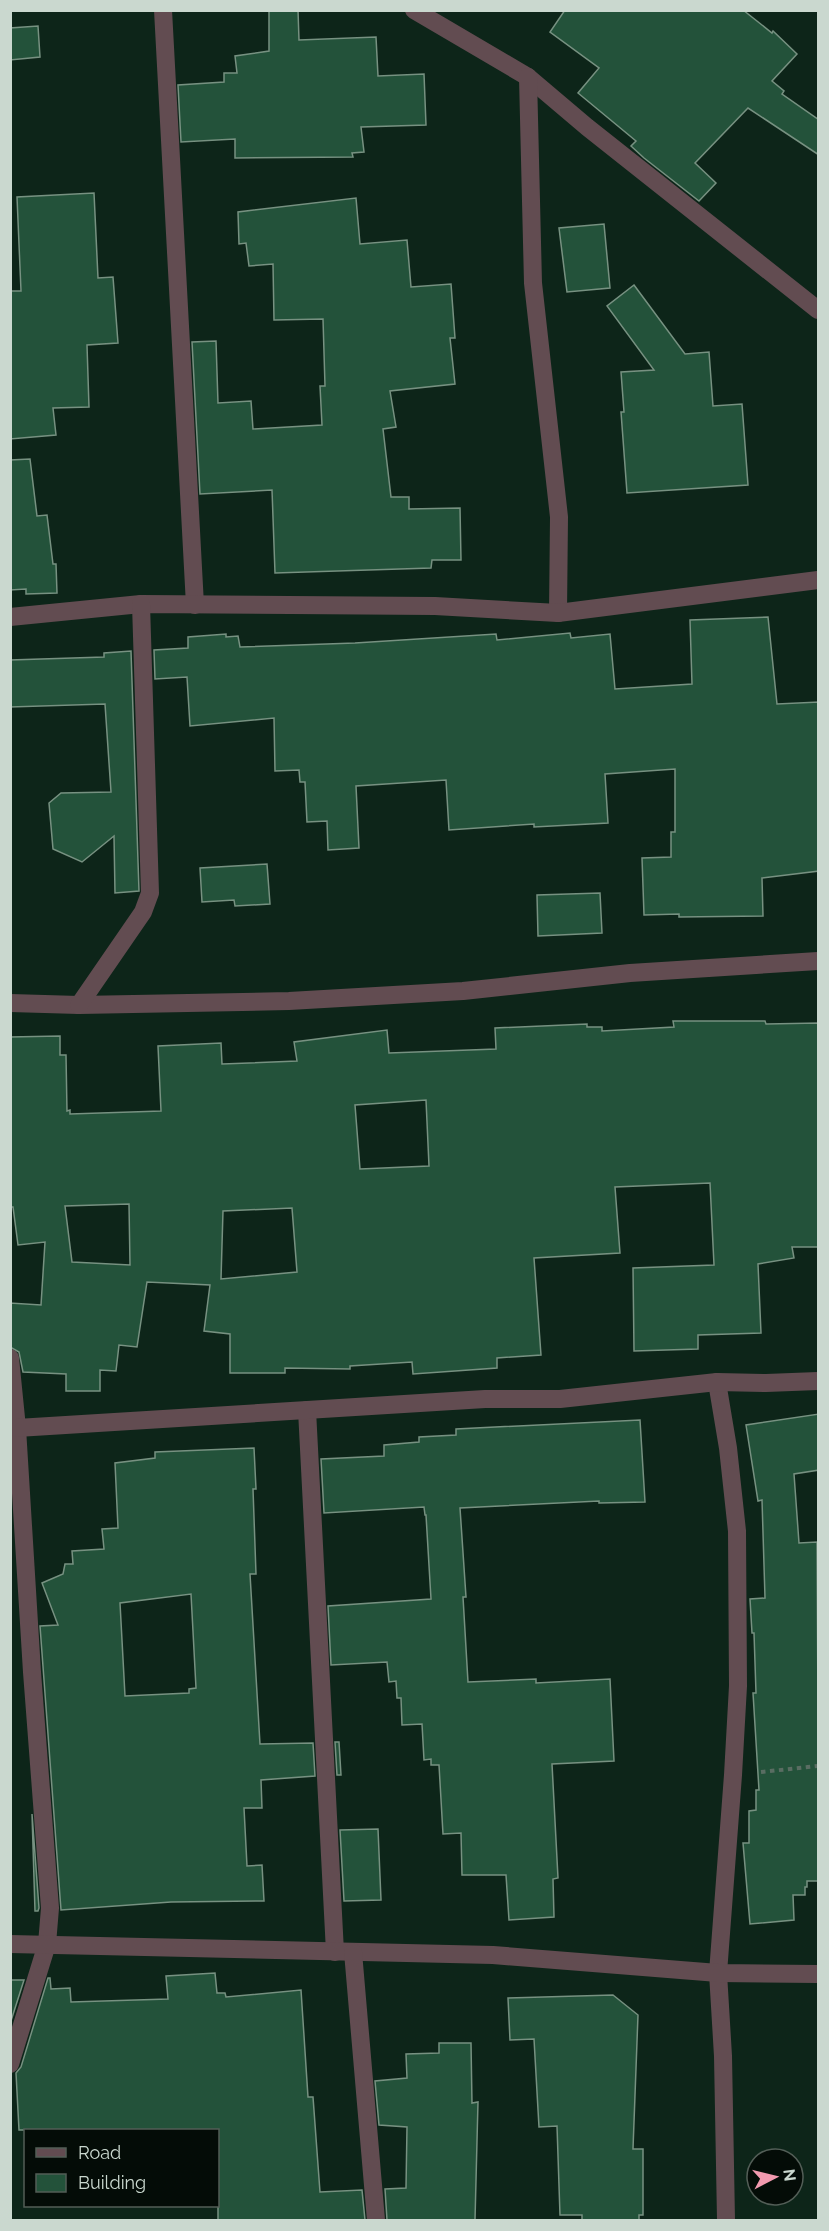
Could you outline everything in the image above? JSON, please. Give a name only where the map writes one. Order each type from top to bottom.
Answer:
[{"type":"street","points":[[163,10],[195,605]]},
{"type":"street","points":[[414,10],[528,77],[587,127],[819,310]]},
{"type":"street","points":[[528,77],[533,282],[559,517],[558,613]]},
{"type":"street","points":[[10,617],[141,604],[435,606],[558,613],[819,580]]},
{"type":"street","points":[[80,1005],[143,912],[150,893],[141,604]]},
{"type":"street","points":[[10,1003],[80,1005],[289,1001],[463,991],[527,986],[630,973],[819,961]]},
{"type":"street","points":[[10,1358],[51,1908],[47,1944],[10,2064]]},
{"type":"street","points":[[17,1428],[485,1399],[560,1399],[717,1382],[819,1381]]},
{"type":"street","points":[[717,1382],[728,1448],[737,1532],[738,1686],[718,1973],[723,2056],[726,2220]]},
{"type":"street","points":[[307,1410],[344,1952],[376,2220]]},
{"type":"street","points":[[10,1944],[493,1955],[718,1973],[819,1974]]},
{"type":"path","points":[[733,1774],[819,1766]]},
{"type":"building","points":[[269,10],[298,10],[299,40],[376,37],[378,76],[424,74],[426,125],[361,127],[364,152],[352,153],[353,157],[235,158],[235,139],[181,142],[178,85],[224,82],[224,73],[237,73],[235,56],[269,51]]},
{"type":"building","points":[[565,10],[743,10],[772,33],[773,31],[797,54],[772,81],[784,91],[782,94],[819,120],[819,155],[748,108],[695,163],[716,183],[699,201],[644,158],[631,146],[636,141],[578,93],[599,68],[550,32]]},
{"type":"building","points":[[38,26],[40,57],[10,60],[10,28]]},
{"type":"building","points":[[94,193],[98,278],[113,277],[118,343],[87,345],[89,407],[53,408],[56,435],[10,439],[10,291],[21,291],[17,197]]},
{"type":"building","points":[[356,198],[360,244],[407,240],[411,287],[451,284],[455,338],[450,338],[455,384],[390,391],[396,427],[383,429],[391,497],[409,497],[409,509],[460,508],[461,560],[432,560],[431,568],[275,573],[272,490],[200,494],[192,342],[216,341],[218,403],[251,401],[253,429],[322,425],[320,386],[325,386],[323,319],[274,320],[273,264],[249,266],[246,243],[239,244],[238,212]]},
{"type":"building","points":[[604,224],[610,288],[567,292],[559,228]]},
{"type":"building","points":[[634,285],[685,354],[709,352],[713,406],[742,404],[748,485],[627,493],[621,412],[624,412],[621,372],[654,370],[607,306]]},
{"type":"building","points":[[30,459],[37,516],[47,515],[53,564],[56,564],[57,593],[26,594],[26,589],[10,590],[10,460]]},
{"type":"building","points":[[768,617],[777,704],[819,702],[819,871],[762,878],[763,916],[644,915],[642,858],[671,857],[671,832],[675,832],[675,769],[605,774],[608,823],[534,827],[534,824],[449,830],[446,780],[356,786],[359,848],[328,850],[327,821],[307,822],[305,782],[300,782],[299,770],[275,771],[274,718],[190,726],[187,677],[155,679],[154,650],[188,648],[188,637],[226,634],[226,637],[238,636],[240,647],[355,643],[496,634],[497,640],[570,633],[571,638],[610,634],[615,689],[692,684],[690,620]]},
{"type":"building","points":[[131,651],[139,891],[115,893],[114,836],[82,862],[53,849],[49,803],[61,793],[111,792],[105,704],[10,707],[10,660],[104,657],[104,653]]},
{"type":"building","points":[[267,864],[270,904],[235,906],[234,900],[202,902],[200,868]]},
{"type":"building","points":[[600,893],[602,933],[538,936],[537,895]]},
{"type":"building","points":[[673,1021],[819,1023],[819,1247],[792,1247],[794,1258],[758,1264],[761,1333],[698,1335],[698,1349],[634,1351],[633,1268],[714,1265],[710,1183],[615,1187],[620,1253],[534,1258],[541,1355],[497,1358],[497,1368],[413,1374],[412,1362],[350,1366],[350,1369],[285,1368],[285,1373],[230,1373],[230,1334],[204,1331],[210,1285],[147,1282],[137,1347],[119,1345],[116,1371],[100,1370],[100,1391],[66,1391],[66,1374],[23,1372],[19,1352],[10,1347],[10,1303],[41,1305],[45,1242],[18,1245],[13,1207],[10,1207],[10,1037],[60,1036],[60,1055],[66,1055],[67,1111],[70,1110],[70,1114],[161,1111],[158,1046],[221,1043],[222,1064],[297,1061],[294,1042],[387,1030],[389,1053],[496,1049],[495,1028],[587,1024],[587,1027],[602,1027],[602,1031],[674,1027]],"holes":[[[426,1100],[429,1166],[360,1169],[355,1105]],[[129,1204],[130,1265],[72,1262],[65,1206]],[[292,1208],[297,1272],[221,1279],[223,1211]]]},
{"type":"building","points":[[819,1414],[819,1470],[794,1474],[799,1543],[817,1542],[819,1881],[807,1881],[805,1895],[793,1895],[794,1920],[750,1924],[743,1843],[749,1843],[749,1811],[756,1810],[756,1790],[759,1790],[753,1693],[756,1693],[754,1633],[752,1633],[750,1599],[765,1598],[762,1500],[758,1501],[746,1425]]},
{"type":"building","points":[[640,1420],[645,1502],[599,1503],[599,1501],[460,1508],[466,1597],[463,1597],[468,1682],[536,1679],[536,1683],[610,1679],[614,1761],[552,1764],[558,1878],[553,1879],[554,1917],[509,1920],[506,1875],[462,1875],[461,1833],[443,1834],[439,1765],[431,1765],[431,1759],[424,1760],[422,1724],[402,1725],[401,1698],[397,1698],[396,1681],[389,1682],[387,1662],[331,1665],[328,1606],[431,1599],[424,1507],[324,1513],[321,1459],[384,1456],[384,1445],[419,1442],[419,1437],[456,1435],[456,1429]]},
{"type":"building","points":[[254,1448],[256,1574],[250,1574],[260,1744],[313,1743],[315,1776],[261,1780],[262,1808],[244,1808],[247,1866],[262,1865],[264,1901],[171,1902],[61,1910],[40,1626],[58,1625],[42,1583],[63,1574],[65,1564],[73,1564],[72,1551],[104,1549],[102,1529],[118,1528],[115,1463],[155,1458],[155,1452]],"holes":[[[191,1594],[196,1688],[189,1689],[189,1693],[125,1696],[120,1603]]]},
{"type":"building","points":[[335,1742],[339,1742],[341,1775],[337,1775]]},
{"type":"building","points":[[32,1814],[39,1908],[38,1911],[35,1911]]},
{"type":"building","points":[[378,1829],[381,1900],[344,1901],[340,1830]]},
{"type":"building","points":[[215,1973],[217,1993],[225,1993],[226,1997],[301,1990],[308,2097],[313,2097],[320,2192],[362,2190],[365,2220],[218,2220],[219,2129],[19,2130],[16,2073],[21,2067],[48,1978],[50,1978],[51,1989],[70,1988],[71,2002],[168,1999],[166,1976]]},
{"type":"building","points":[[10,1980],[24,1980],[10,2024]]},
{"type":"building","points":[[613,1995],[638,2015],[633,2149],[643,2149],[643,2215],[639,2215],[639,2220],[582,2220],[582,2215],[560,2215],[557,2126],[539,2127],[534,2039],[510,2040],[508,1998]]},
{"type":"building","points":[[439,2043],[471,2043],[472,2103],[478,2102],[475,2220],[387,2220],[385,2189],[406,2188],[407,2127],[379,2125],[375,2081],[407,2078],[406,2054],[439,2053]]}]
